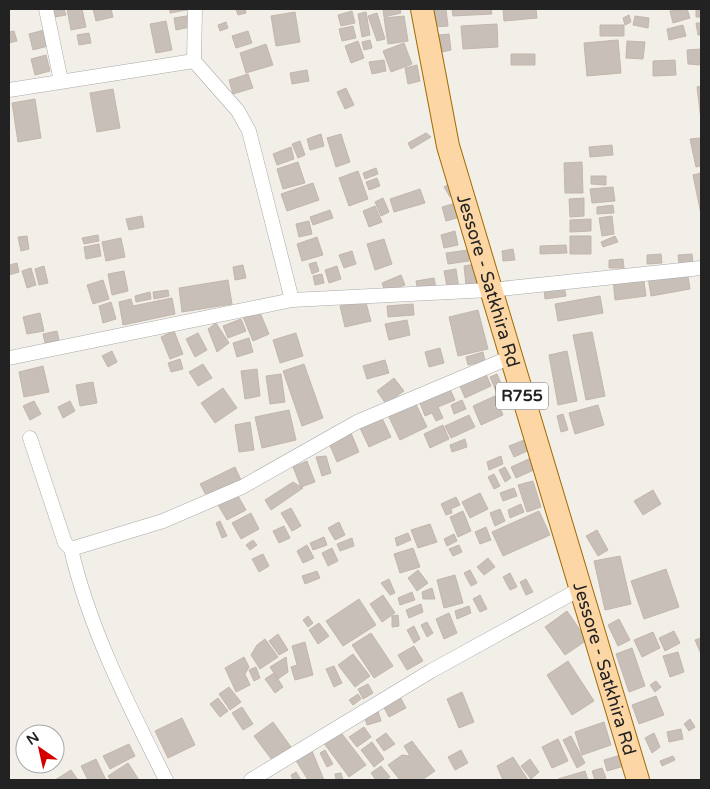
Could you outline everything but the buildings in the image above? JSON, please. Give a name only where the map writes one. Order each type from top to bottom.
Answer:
[{"type":"main road","name":"Jessore - Satkhira Rd","points":[[422,9],[448,146],[638,780]]},
{"type":"street","points":[[46,9],[61,81]]},
{"type":"street","points":[[195,9],[194,61],[238,111],[249,131],[292,300]]},
{"type":"street","points":[[9,90],[194,61]]},
{"type":"street","points":[[9,358],[292,300],[490,290],[701,268]]},
{"type":"street","points":[[72,549],[164,521],[242,487],[357,422],[510,357]]},
{"type":"street","points":[[30,438],[65,543],[72,549],[78,580],[112,671],[166,780]]},
{"type":"street","points":[[251,780],[431,671],[580,589]]}]
